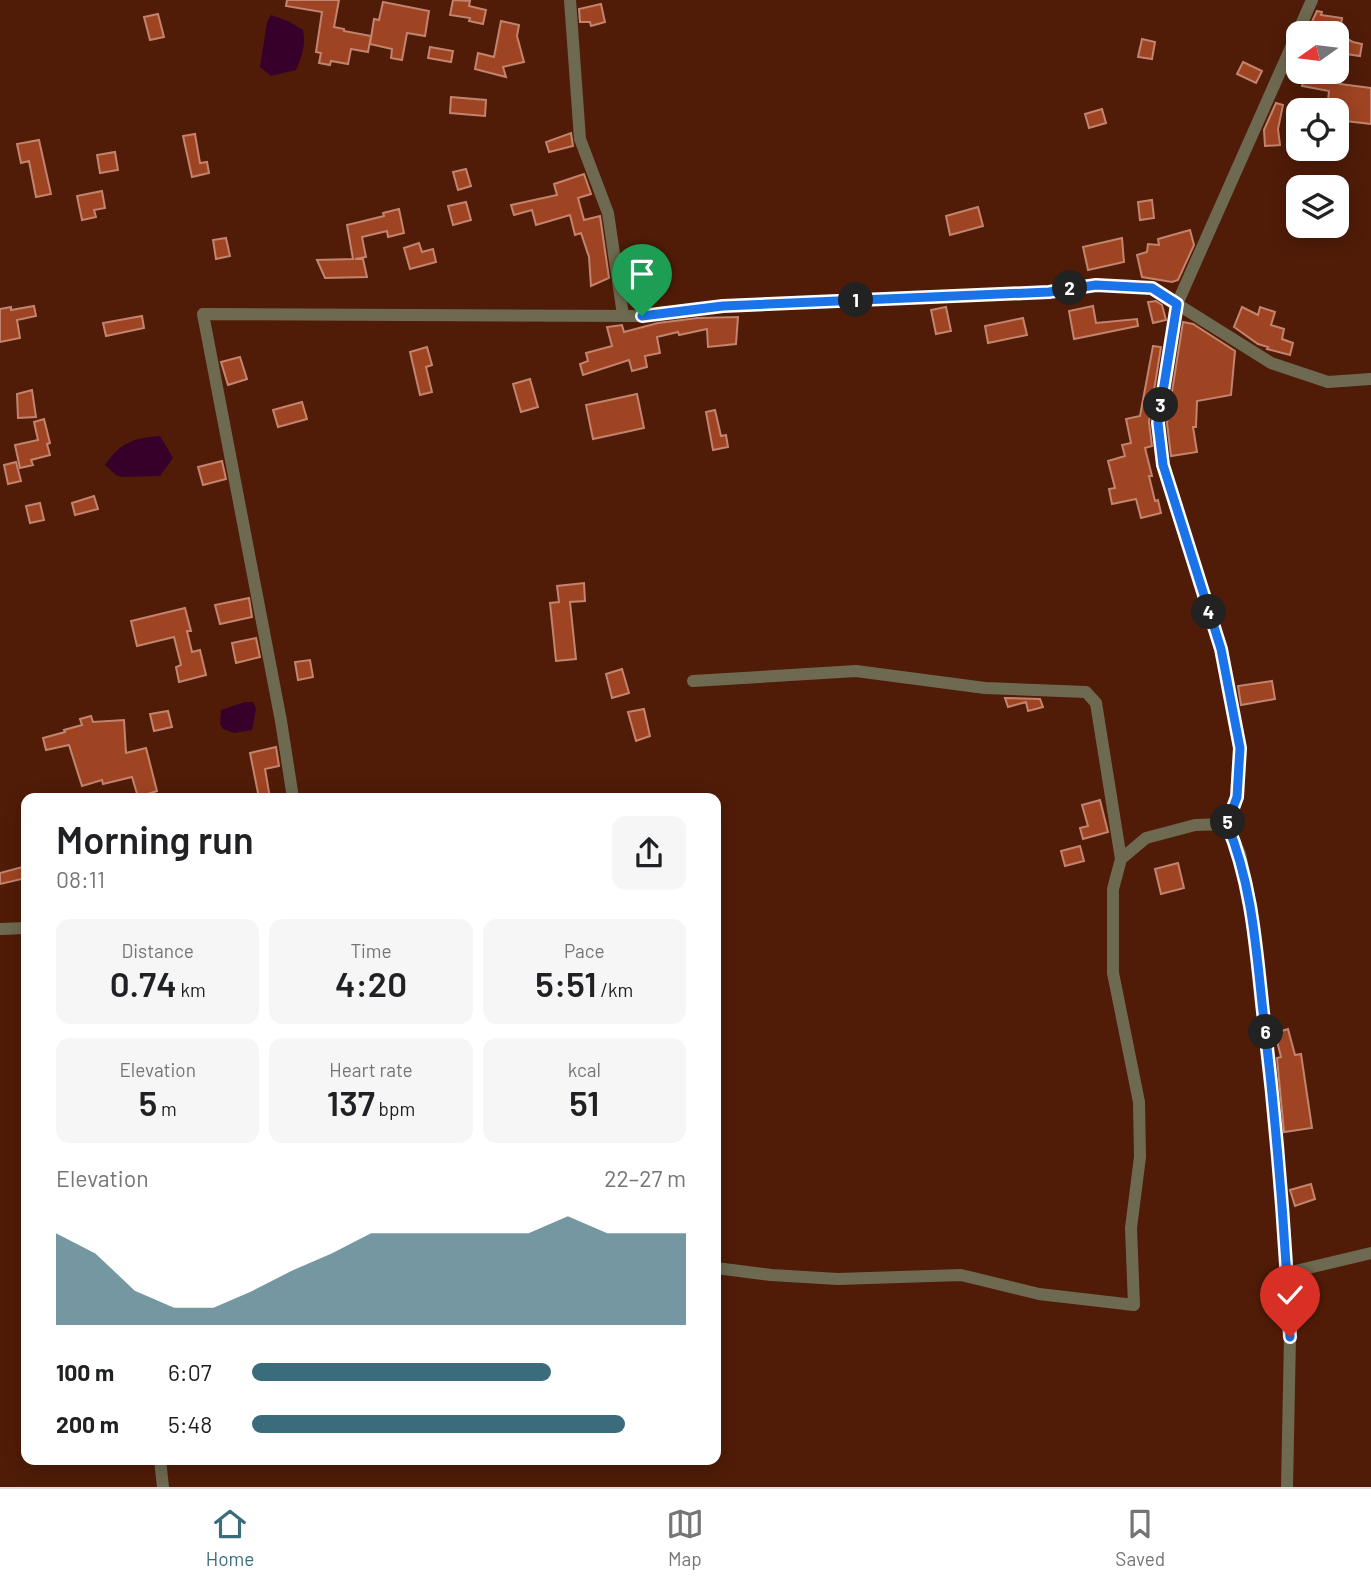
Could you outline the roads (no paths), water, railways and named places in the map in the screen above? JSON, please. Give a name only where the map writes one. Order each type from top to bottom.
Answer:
[{"type":"street","points":[[570,0],[580,139],[608,213],[623,315]]},
{"type":"street","points":[[1287,1487],[1290,1337],[1272,1089],[1251,905],[1240,854],[1227,824],[1237,797],[1240,748],[1221,649],[1163,465],[1158,423],[1177,304],[1312,0]]},
{"type":"street","points":[[292,793],[279,709],[203,314],[642,316],[723,306],[1049,292],[1096,285],[1152,288],[1271,363],[1328,382],[1371,379]]},
{"type":"street","points":[[693,681],[856,671],[985,688],[1086,692],[1096,703],[1121,859],[1113,889],[1113,973],[1139,1102],[1140,1157],[1131,1227],[1134,1305],[1039,1294],[961,1275],[838,1279],[721,1269]]},
{"type":"street","points":[[1121,859],[1146,838],[1195,825],[1227,824]]},
{"type":"street","points":[[0,929],[21,928]]},
{"type":"street","points":[[1287,1273],[1371,1253]]},
{"type":"street","points":[[161,1465],[163,1487]]}]
